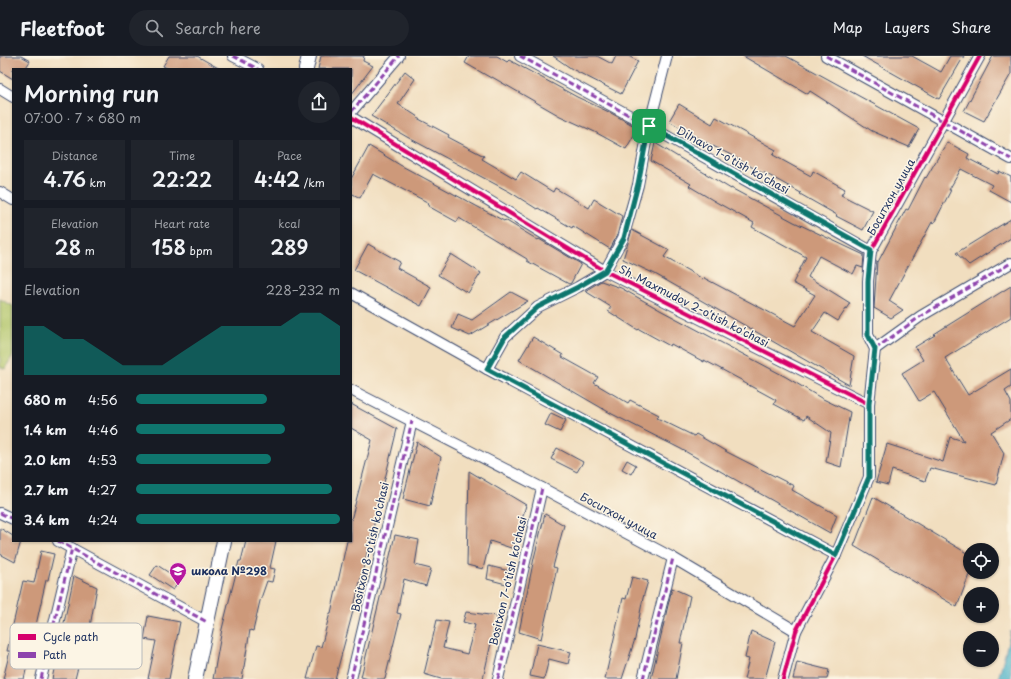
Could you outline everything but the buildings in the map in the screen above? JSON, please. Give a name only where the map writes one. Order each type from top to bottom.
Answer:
[{"type":"street","points":[[233,56],[256,68]]},
{"type":"street","points":[[306,68],[309,56]]},
{"type":"street","points":[[352,111],[399,56]]},
{"type":"street","name":"Dilnavo 1-o'tish ko'chasi","points":[[520,56],[871,250]]},
{"type":"street","points":[[487,369],[505,337],[538,307],[578,287],[605,271],[624,238],[638,184],[649,126],[667,56]]},
{"type":"street","points":[[826,56],[1011,159]]},
{"type":"street","name":"Боситхон улица","points":[[352,391],[542,488],[673,558],[796,631],[836,555],[869,477],[869,404],[875,349],[868,335],[868,281],[871,250],[980,56]]},
{"type":"street","points":[[0,89],[12,96]]},
{"type":"street","name":"Sh. Maxmudov 2-o'tish ko'chasi","points":[[352,118],[605,271],[869,404]]},
{"type":"street","points":[[0,192],[12,199]]},
{"type":"street","points":[[875,349],[921,316],[1011,263]]},
{"type":"street","points":[[352,294],[487,369],[836,555]]},
{"type":"street","name":"Bositxon 8-o'tish ko'chasi","points":[[351,679],[412,421]]},
{"type":"street","name":"Bositxon 7-o'tish ko'chasi","points":[[498,679],[542,488]]},
{"type":"street","points":[[0,513],[12,519]]},
{"type":"street","points":[[60,542],[207,622]]},
{"type":"street","points":[[195,679],[224,542]]},
{"type":"street","points":[[54,623],[72,548]]},
{"type":"street","points":[[643,679],[673,558]]},
{"type":"street","points":[[783,679],[796,631]]},
{"type":"street","points":[[41,679],[43,669]]},
{"type":"green space","points":[[0,299],[12,305],[12,357],[5,369],[0,367]]},
{"type":"water","points":[[1011,631],[1011,679],[998,679]]},
{"type":"marked path","points":[[233,56],[256,68]]},
{"type":"marked path","points":[[352,111],[399,56]]},
{"type":"marked path","points":[[520,56],[649,126],[871,251]]},
{"type":"marked path","points":[[826,56],[1011,159]]},
{"type":"marked path","points":[[875,349],[921,316],[1011,263]]},
{"type":"marked path","points":[[351,679],[412,421]]},
{"type":"marked path","points":[[498,679],[542,488]]},
{"type":"marked path","points":[[0,513],[12,519]]},
{"type":"marked path","points":[[60,542],[207,622]]},
{"type":"marked path","points":[[54,623],[72,548]]},
{"type":"marked path","points":[[643,679],[673,558]]},
{"type":"marked path","points":[[41,679],[43,669]]},
{"type":"cycle path","points":[[783,679],[796,631],[836,555],[869,477],[869,404],[875,349],[868,335],[868,281],[871,251],[980,56]]},
{"type":"cycle path","points":[[352,118],[605,271],[869,404]]},
{"type":"place","name":"школа №298","points":[[178,586]]},
{"type":"route","points":[[649,126],[871,250],[868,281],[868,335],[875,349],[869,404],[869,477],[836,555],[487,369],[505,337],[538,307],[578,287],[605,271],[624,238],[638,184],[649,126]]}]
